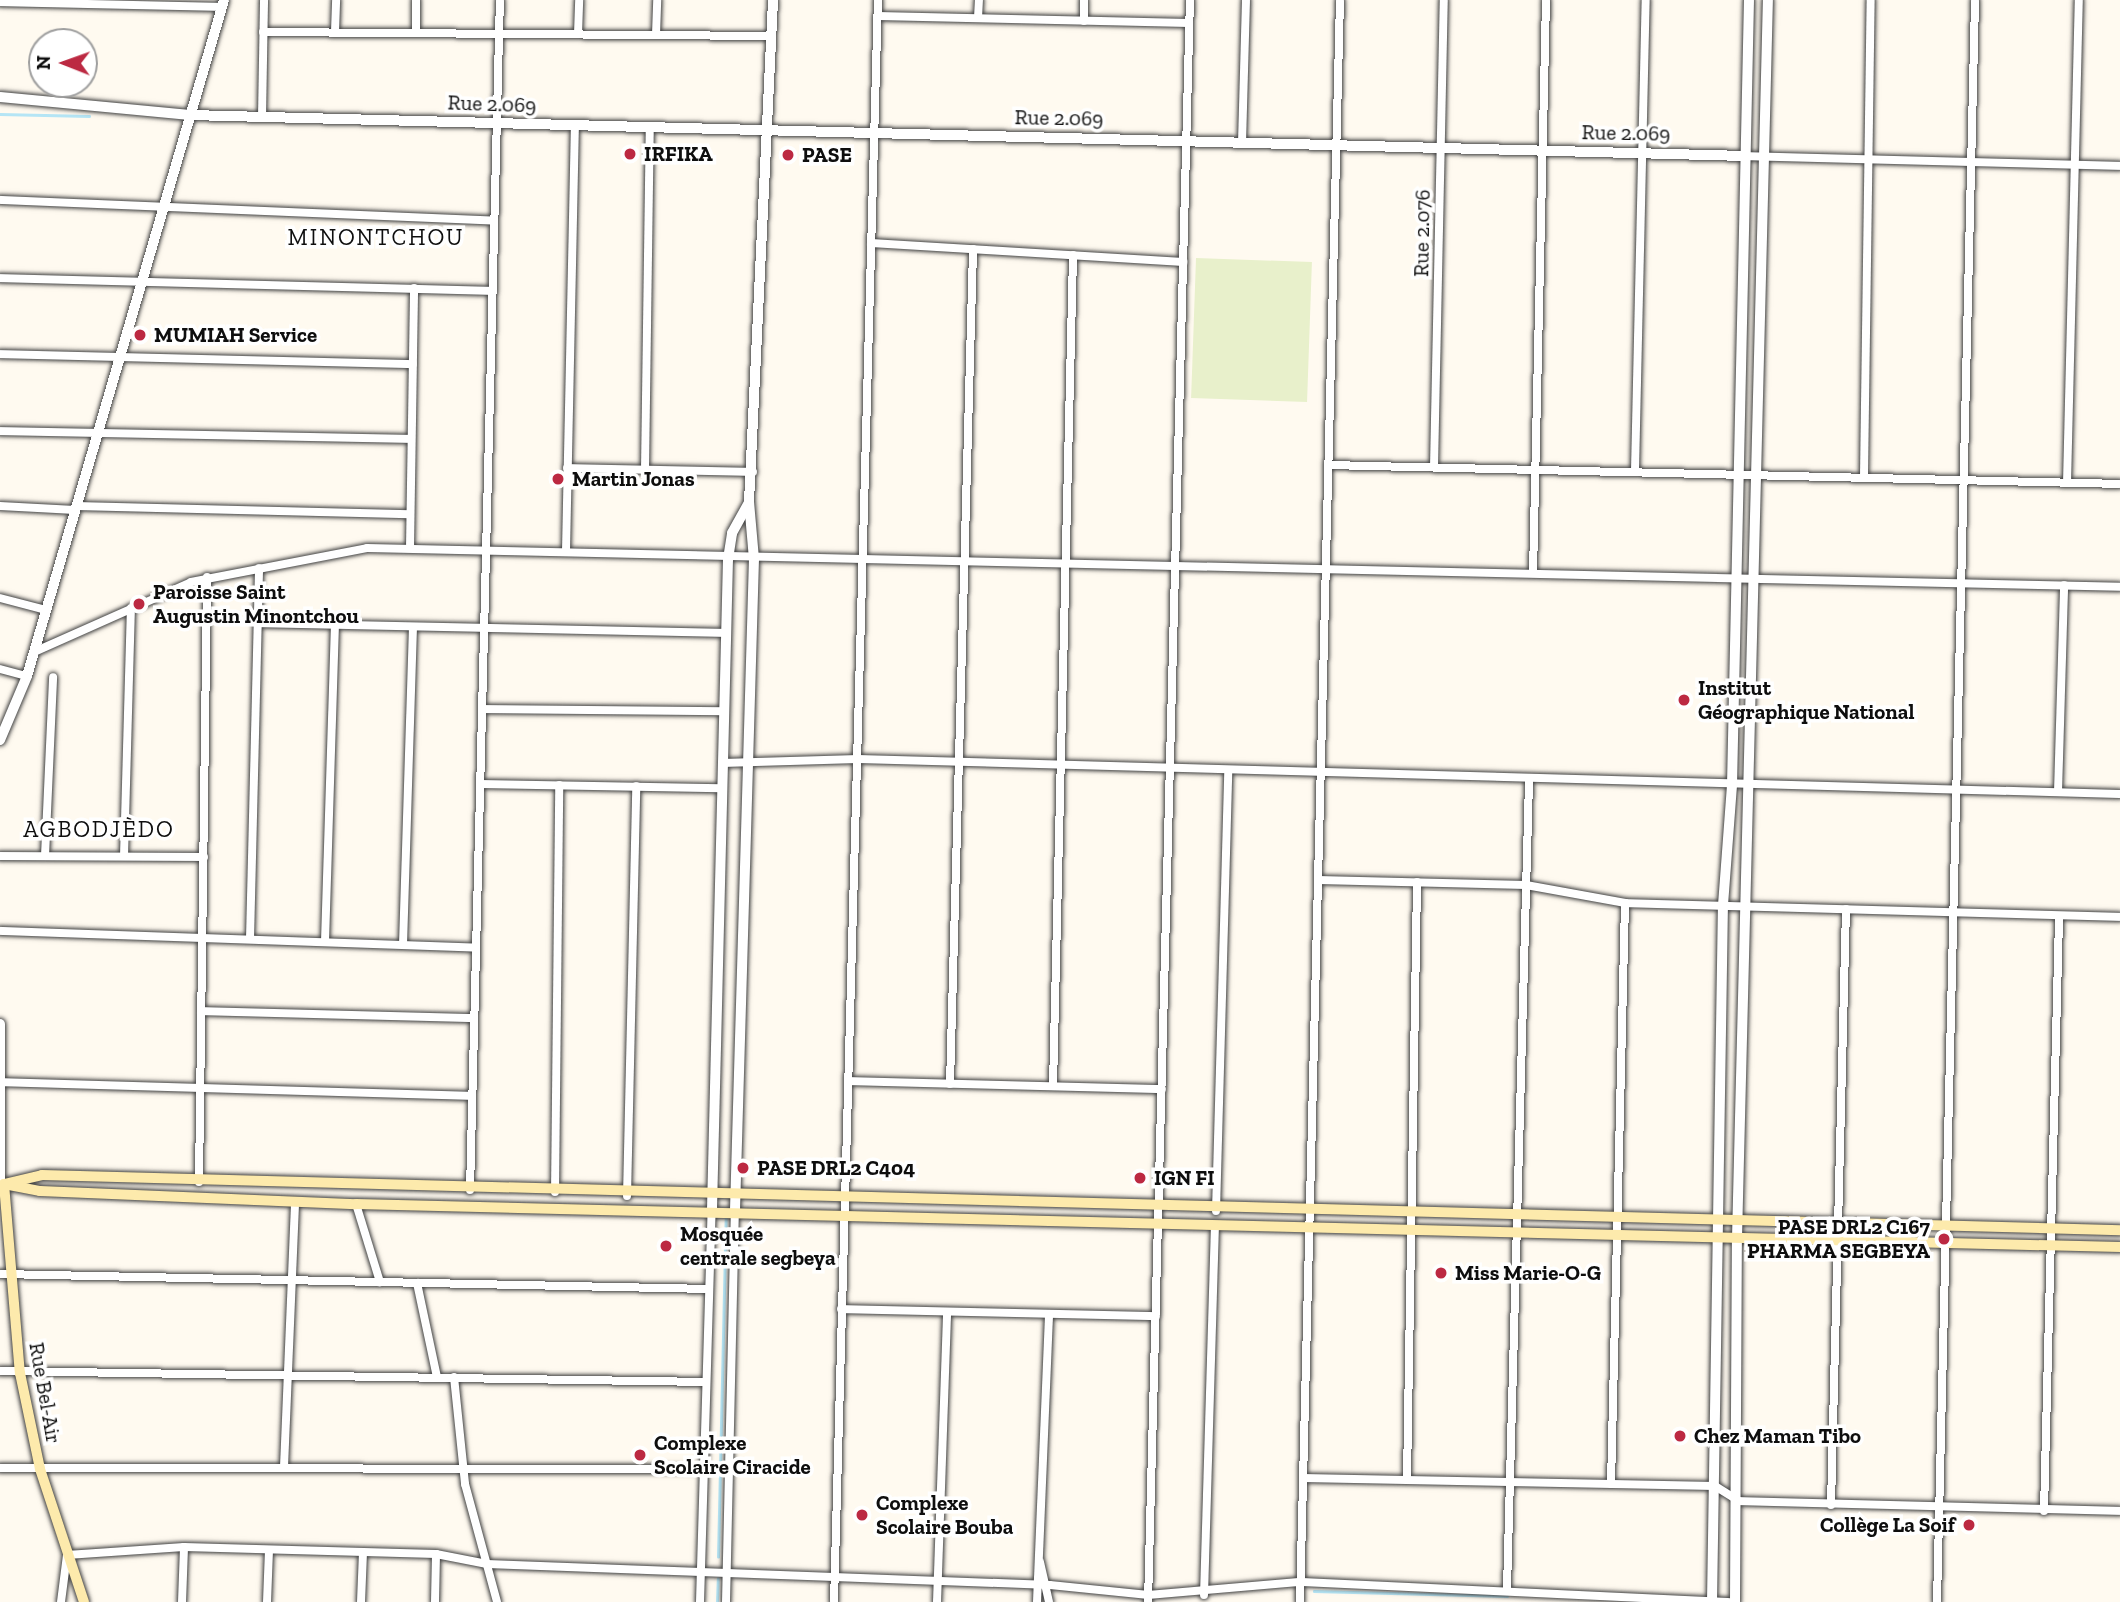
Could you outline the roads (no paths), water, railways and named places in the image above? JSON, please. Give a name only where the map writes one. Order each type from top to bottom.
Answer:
[{"type":"main road","points":[[2,1184],[42,1175],[627,1196],[712,1194],[845,1197],[1216,1210],[1413,1212],[1946,1229],[2120,1230]]},
{"type":"main road","points":[[2,1184],[356,1205],[712,1209],[1155,1226],[1307,1225],[1842,1242],[2049,1242],[2120,1247]]},
{"type":"main road","name":"Rue Bel-Air","points":[[2,1184],[4,1274],[20,1373],[40,1469],[84,1602]]},
{"type":"street","points":[[262,117],[264,0]]},
{"type":"street","points":[[335,32],[336,0]]},
{"type":"street","points":[[416,0],[416,33]]},
{"type":"street","points":[[470,1191],[500,0]]},
{"type":"street","points":[[578,34],[579,0]]},
{"type":"street","points":[[656,35],[657,0]]},
{"type":"street","points":[[726,1602],[745,764],[754,559],[749,502],[753,472],[770,130],[773,0]]},
{"type":"street","points":[[834,1602],[878,0]]},
{"type":"street","points":[[978,18],[979,0]]},
{"type":"street","points":[[1084,0],[1084,21]]},
{"type":"street","points":[[1148,1598],[1156,1316],[1154,1208],[1162,1089],[1190,0]]},
{"type":"street","points":[[1242,143],[1246,0]]},
{"type":"street","points":[[1300,1602],[1307,1225],[1340,0]]},
{"type":"street","name":"Rue 2.076","points":[[1434,467],[1444,0]]},
{"type":"street","points":[[1533,573],[1546,0]]},
{"type":"street","points":[[1635,470],[1646,0]]},
{"type":"street","points":[[1712,1600],[1723,905],[1732,785],[1749,0]]},
{"type":"street","points":[[61,1602],[67,1555],[184,1547],[436,1554],[487,1564],[1050,1585],[1148,1598],[1204,1595],[1301,1582],[1507,1589],[1732,1602],[1739,1501],[1737,1238],[1768,0]]},
{"type":"street","points":[[1864,476],[1871,0]]},
{"type":"street","points":[[1937,1602],[1975,0]]},
{"type":"street","points":[[2067,482],[2079,0]]},
{"type":"street","points":[[0,2],[223,4],[27,676],[0,740]]},
{"type":"street","points":[[878,16],[1189,23]]},
{"type":"street","points":[[263,32],[772,36]]},
{"type":"street","name":"Rue 2.069","points":[[0,97],[190,115],[1764,157],[1972,159],[2120,166]]},
{"type":"street","points":[[566,551],[575,125]]},
{"type":"street","points":[[645,470],[650,127]]},
{"type":"street","points":[[0,200],[164,204],[494,221]]},
{"type":"street","points":[[871,243],[1183,261]]},
{"type":"street","points":[[950,1084],[962,560],[973,249]]},
{"type":"street","points":[[1053,1086],[1068,562],[1073,255]]},
{"type":"street","points":[[0,278],[492,291]]},
{"type":"street","points":[[410,548],[414,288]]},
{"type":"street","points":[[0,354],[413,364]]},
{"type":"street","points":[[0,430],[97,435],[411,439]]},
{"type":"street","points":[[1328,465],[1738,472],[2120,484]]},
{"type":"street","points":[[567,468],[753,472]]},
{"type":"street","points":[[701,1602],[728,559],[732,533],[749,502]]},
{"type":"street","points":[[0,506],[410,514]]},
{"type":"street","points":[[34,652],[207,577],[349,549],[566,551],[728,559],[863,558],[1068,562],[2120,587]]},
{"type":"street","points":[[250,939],[259,568]]},
{"type":"street","points":[[199,1182],[207,577]]},
{"type":"street","points":[[2058,792],[2064,585]]},
{"type":"street","points":[[0,598],[46,610]]},
{"type":"street","points":[[124,856],[131,608]]},
{"type":"street","points":[[257,623],[725,633]]},
{"type":"street","points":[[325,942],[335,624]]},
{"type":"street","points":[[403,945],[413,627]]},
{"type":"street","points":[[0,668],[27,676]]},
{"type":"street","points":[[45,856],[53,677]]},
{"type":"street","points":[[482,709],[722,710]]},
{"type":"street","points":[[722,763],[858,759],[1747,786],[2120,794]]},
{"type":"street","points":[[1216,1210],[1228,770]]},
{"type":"street","points":[[1507,1589],[1512,1232],[1529,779]]},
{"type":"street","points":[[480,784],[721,788]]},
{"type":"street","points":[[555,1192],[559,785]]},
{"type":"street","points":[[627,1196],[636,786]]},
{"type":"street","points":[[0,856],[204,857]]},
{"type":"street","points":[[1318,880],[1526,885],[1625,903],[2120,918]]},
{"type":"street","points":[[1407,1480],[1417,882]]},
{"type":"street","points":[[1611,1484],[1613,1219],[1625,903]]},
{"type":"street","points":[[1831,1505],[1843,1225],[1846,909]]},
{"type":"street","points":[[2044,1511],[2049,1229],[2059,917]]},
{"type":"street","points":[[0,931],[476,948]]},
{"type":"street","points":[[201,1010],[474,1018]]},
{"type":"street","points":[[0,1024],[2,1184]]},
{"type":"street","points":[[850,1081],[1162,1089]]},
{"type":"street","points":[[1,1082],[472,1096]]},
{"type":"street","points":[[284,1467],[295,1202]]},
{"type":"street","points":[[356,1205],[380,1282]]},
{"type":"street","points":[[1204,1595],[1215,1227]]},
{"type":"street","points":[[4,1274],[708,1289]]},
{"type":"street","points":[[417,1283],[437,1377]]},
{"type":"street","points":[[841,1309],[1156,1316]]},
{"type":"street","points":[[937,1602],[947,1312]]},
{"type":"street","points":[[1037,1602],[1049,1314]]},
{"type":"street","points":[[0,1371],[286,1372],[706,1382]]},
{"type":"street","points":[[454,1377],[464,1472],[497,1602]]},
{"type":"street","points":[[0,1468],[284,1467],[464,1472],[704,1469]]},
{"type":"street","points":[[1303,1478],[1715,1486],[1739,1501],[2120,1511]]},
{"type":"street","points":[[182,1602],[184,1547]]},
{"type":"street","points":[[267,1602],[269,1550]]},
{"type":"street","points":[[361,1602],[363,1553]]},
{"type":"street","points":[[435,1602],[436,1554]]},
{"type":"street","points":[[1039,1559],[1050,1585],[1049,1602]]},
{"type":"waterway","points":[[0,114],[89,116]]},
{"type":"waterway","points":[[718,1557],[726,1217]]},
{"type":"waterway","points":[[717,1602],[718,1579]]},
{"type":"waterway","points":[[1314,1591],[1507,1596]]},
{"type":"place","name":"IRFIKA","points":[[630,154]]},
{"type":"place","name":"PASE","points":[[788,155]]},
{"type":"place","name":"MUMIAH Service","points":[[140,335]]},
{"type":"place","name":"Martin Jonas","points":[[558,479]]},
{"type":"place","name":"Paroisse Saint Augustin Minontchou","points":[[139,604]]},
{"type":"place","name":"Institut Géographique National","points":[[1684,700]]},
{"type":"place","name":"PASE DRL2 C404","points":[[743,1168]]},
{"type":"place","name":"IGN FI","points":[[1140,1178]]},
{"type":"place","name":"PASE DRL2 C167 PHARMA SEGBEYA","points":[[1944,1239]]},
{"type":"place","name":"Mosquée centrale segbeya","points":[[666,1246]]},
{"type":"place","name":"Miss Marie-O-G","points":[[1441,1273]]},
{"type":"place","name":"Chez Maman Tibo","points":[[1680,1436]]},
{"type":"place","name":"Complexe Scolaire Ciracide","points":[[640,1455]]},
{"type":"place","name":"Complexe Scolaire Bouba","points":[[862,1515]]},
{"type":"place","name":"Collège La Soif","points":[[1969,1525]]},
{"type":"district","name":"MINONTCHOU","points":[[376,237]]},
{"type":"district","name":"AGBODJÈDO","points":[[99,829]]}]
